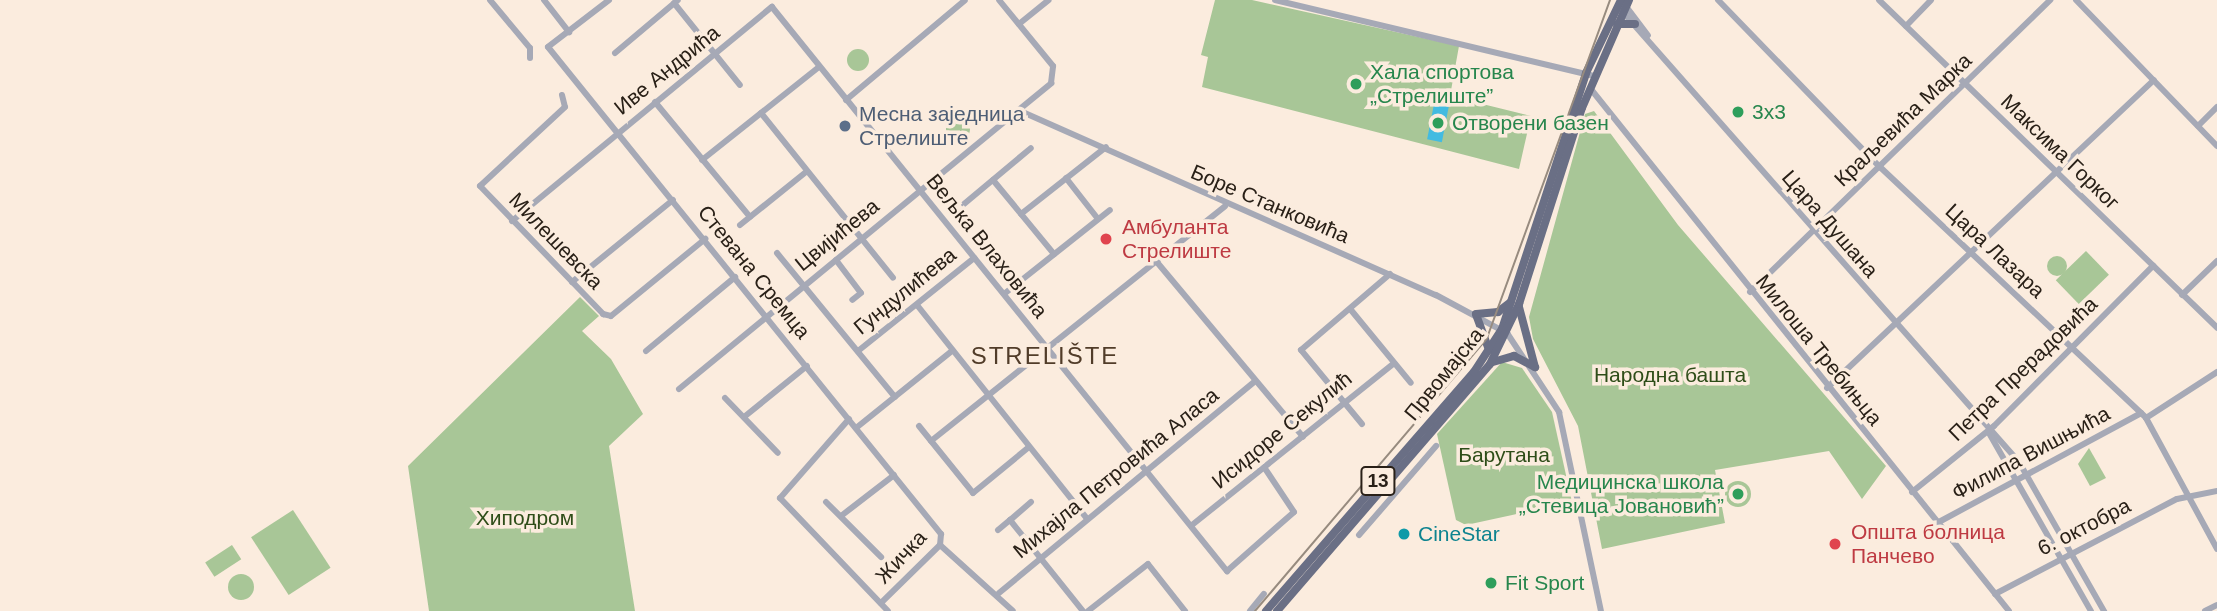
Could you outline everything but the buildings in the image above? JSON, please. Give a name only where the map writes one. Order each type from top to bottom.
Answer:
[{"type":"main road","name":"Првомајска","points":[[1517,301],[1590,75],[1623,5]]},
{"type":"main road","name":"Првомајска","points":[[1277,611],[1490,364],[1517,301],[1590,87],[1590,75],[1617,24],[1623,5]]},
{"type":"main road","points":[[1617,24],[1635,24]]},
{"type":"main road","points":[[1489,351],[1476,314],[1502,310],[1517,301],[1535,367]]},
{"type":"main road","name":"Првомајска","points":[[1266,611],[1504,331]]},
{"type":"main road","points":[[1490,364],[1508,355],[1535,367]]},
{"type":"street","points":[[490,0],[530,48],[530,58]]},
{"type":"street","points":[[544,0],[569,32],[609,0]]},
{"type":"street","points":[[950,0],[956,8]]},
{"type":"street","points":[[846,100],[965,0]]},
{"type":"street","points":[[999,0],[1019,24],[1049,0]]},
{"type":"street","points":[[1275,0],[1590,75]]},
{"type":"street","name":"Цара Лазара","points":[[1718,0],[1880,167],[2144,416],[2217,549]]},
{"type":"street","name":"Максима Горког","points":[[1879,0],[2217,328]]},
{"type":"street","points":[[1906,26],[1931,0]]},
{"type":"street","name":"Краљевића Марка","points":[[1749,292],[2050,0]]},
{"type":"street","points":[[2076,0],[2217,146]]},
{"type":"street","points":[[615,52],[676,2],[740,85]]},
{"type":"street","name":"Цара Душана","points":[[1623,5],[1635,24],[1648,37]]},
{"type":"street","name":"Цара Душана","points":[[1623,5],[1893,325],[2028,474],[2104,611]]},
{"type":"street","name":"Иве Андрића","points":[[512,221],[772,7]]},
{"type":"street","name":"Вељка Влаховића","points":[[772,7],[1227,571],[1294,512],[1264,467]]},
{"type":"street","name":"Цвијићева","points":[[679,388],[1018,110],[1055,75],[1019,24]]},
{"type":"street","name":"Стевана Сремца","points":[[569,32],[548,47],[941,534]]},
{"type":"street","points":[[702,160],[819,66]]},
{"type":"street","points":[[1827,388],[2154,80]]},
{"type":"street","name":"Милоша Требињца","points":[[1590,87],[1602,110],[2009,611]]},
{"type":"street","name":"Милешевска","points":[[562,95],[565,107],[480,186],[572,282],[611,316],[705,239]]},
{"type":"street","points":[[655,102],[750,217]]},
{"type":"street","points":[[2198,126],[2217,107]]},
{"type":"street","points":[[1582,108],[1602,110]]},
{"type":"street","name":"Боре Станковића","points":[[1018,110],[1106,147],[1225,206],[1390,274],[1476,314],[1504,331]]},
{"type":"street","points":[[761,113],[893,278]]},
{"type":"street","points":[[1021,214],[1106,147]]},
{"type":"street","points":[[964,204],[1031,148]]},
{"type":"street","points":[[740,225],[806,172]]},
{"type":"street","points":[[1066,178],[1098,219]]},
{"type":"street","points":[[993,180],[1054,254]]},
{"type":"street","name":"Стевана Сремца","points":[[572,282],[674,200]]},
{"type":"street","points":[[931,441],[1225,206]]},
{"type":"street","points":[[1004,294],[1110,210]]},
{"type":"street","points":[[777,253],[895,397]]},
{"type":"street","name":"Гундулићева","points":[[858,351],[974,258]]},
{"type":"street","points":[[835,260],[861,293],[852,300]]},
{"type":"street","points":[[1156,261],[1303,437]]},
{"type":"street","points":[[2182,295],[2217,261]]},
{"type":"street","name":"Петра Прерадовића","points":[[1912,492],[1988,432],[2154,266]]},
{"type":"street","points":[[1362,424],[1301,350],[1390,274]]},
{"type":"street","points":[[646,351],[735,277]]},
{"type":"street","points":[[916,305],[1087,519]]},
{"type":"street","points":[[1350,310],[1410,383]]},
{"type":"street","points":[[1504,331],[1535,367],[1567,439],[1601,611]]},
{"type":"street","points":[[856,428],[953,350]]},
{"type":"street","name":"Исидоре Секулић","points":[[1192,525],[1394,363]]},
{"type":"street","name":"Стевана Сремца","points":[[744,417],[807,366]]},
{"type":"street","name":"Филипа Вишњића","points":[[1937,523],[2144,416],[2217,372]]},
{"type":"street","name":"Михајла Петровића Аласа","points":[[999,593],[1255,381]]},
{"type":"street","points":[[725,398],[778,453]]},
{"type":"street","points":[[849,419],[780,498],[888,611]]},
{"type":"street","points":[[919,426],[973,493],[1029,447]]},
{"type":"street","name":"Цара Душана","points":[[1988,432],[2091,611]]},
{"type":"street","points":[[1359,535],[1436,446]]},
{"type":"street","points":[[841,516],[894,475]]},
{"type":"street","name":"6. октобра","points":[[1995,594],[2178,499],[2190,499],[2217,491]]},
{"type":"street","points":[[825,502],[881,557]]},
{"type":"street","points":[[998,530],[1031,502]]},
{"type":"street","points":[[1010,520],[1085,611],[1148,564],[1185,611]]},
{"type":"street","name":"Жичка","points":[[881,603],[940,545],[941,534]]},
{"type":"street","points":[[940,545],[999,593],[1013,611]]},
{"type":"street","points":[[1250,611],[1264,594]]},
{"type":"street","points":[[2205,611],[2217,605]]},
{"type":"green space","points":[[1215,0],[1252,0],[1459,46],[1450,96],[1531,116],[1519,169],[1202,87],[1208,57],[1201,55]]},
{"type":"green space","points":[[858,49],[866,52],[869,60],[866,68],[858,71],[850,68],[847,60],[850,52]]},
{"type":"green space","name":"Народна башта","points":[[1594,111],[1678,225],[1886,466],[1862,499],[1829,451],[1715,470],[1725,523],[1602,549],[1578,426],[1533,339],[1529,317],[1585,114]]},
{"type":"green space","points":[[958,117],[966,121],[970,129],[966,137],[958,141],[950,137],[946,129],[950,121]]},
{"type":"green space","points":[[2086,251],[2109,275],[2079,304],[2056,280]]},
{"type":"green space","points":[[2057,256],[2064,259],[2067,266],[2064,273],[2057,276],[2050,273],[2047,266],[2050,259]]},
{"type":"green space","name":"Хиподром","points":[[580,297],[599,316],[582,331],[611,359],[643,414],[609,446],[635,611],[429,611],[408,466]]},
{"type":"green space","name":"Барутана","points":[[1502,362],[1522,368],[1552,412],[1572,502],[1466,525],[1456,520],[1437,434]]},
{"type":"green space","points":[[2089,448],[2106,478],[2090,486],[2078,464]]},
{"type":"green space","name":"Медицинска школа „Стевица Јовановић”","points":[[1738,481],[1748,484],[1751,494],[1748,504],[1738,507],[1728,504],[1725,494],[1728,484]]},
{"type":"green space","points":[[293,510],[331,568],[289,595],[251,537]]},
{"type":"green space","points":[[232,545],[241,559],[214,577],[205,562]]},
{"type":"green space","points":[[241,574],[250,578],[254,587],[250,596],[241,600],[232,596],[228,587],[232,578]]},
{"type":"water","name":"Отворени базен","points":[[1434,104],[1449,107],[1442,142],[1427,139]]},
{"type":"railway","points":[[1255,611],[1487,338],[1610,0]]},
{"type":"place","name":"Хала спортова „Стрелиште”","points":[[1356,84]]},
{"type":"place","name":"3x3","points":[[1738,112]]},
{"type":"place","name":"Отворени базен","points":[[1438,123]]},
{"type":"place","name":"Месна заједница Стрелиште","points":[[845,126]]},
{"type":"place","name":"Амбуланта Стрелиште","points":[[1106,239]]},
{"type":"place","name":"Медицинска школа „Стевица Јовановић”","points":[[1738,494]]},
{"type":"place","name":"CineStar","points":[[1404,534]]},
{"type":"place","name":"Општа болница Панчево","points":[[1835,544]]},
{"type":"place","name":"Fit Sport","points":[[1491,583]]},
{"type":"district","name":"STRELIŠTE","points":[[1045,356]]}]
